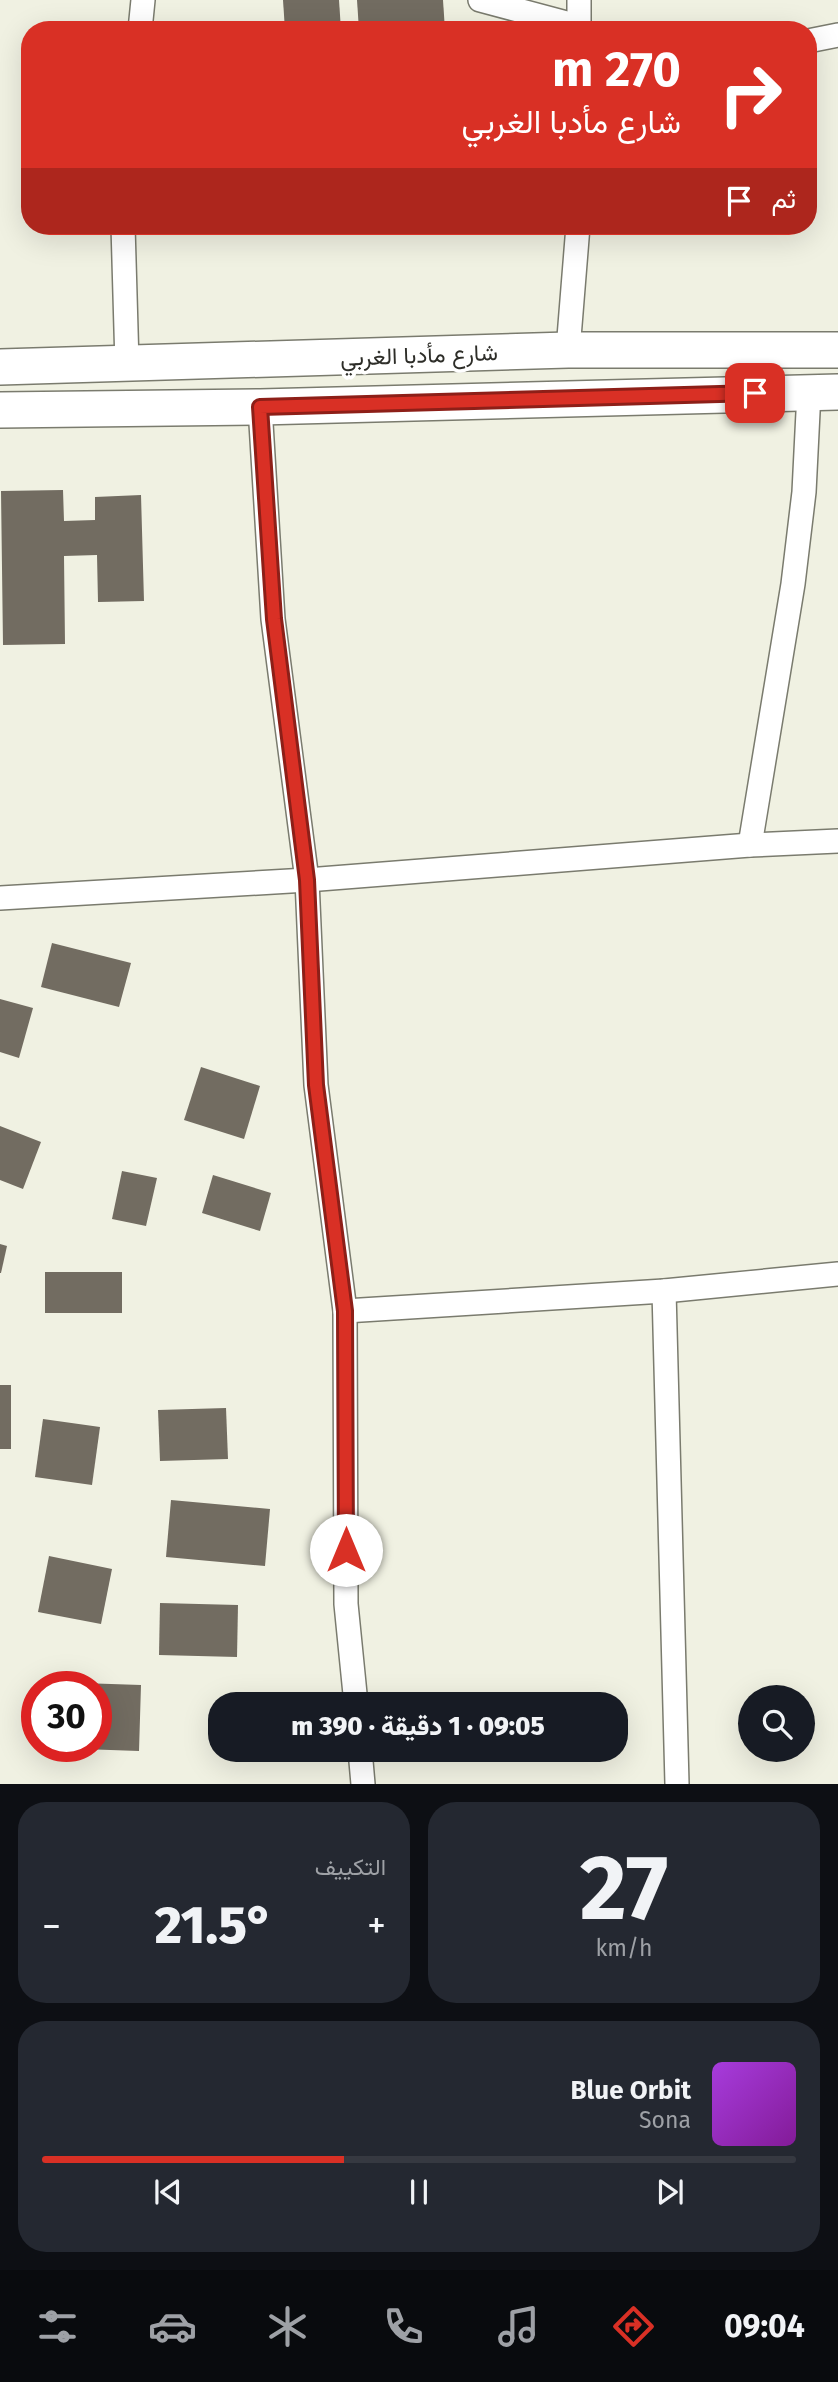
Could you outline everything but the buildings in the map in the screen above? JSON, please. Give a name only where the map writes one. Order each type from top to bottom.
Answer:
[{"type":"main road","name":"شارع مأدبا الغربي","points":[[0,367],[568,350],[838,350]]},
{"type":"main road","name":"شارع مأدبا الغربي","points":[[0,410],[260,407],[824,392]]},
{"type":"street","points":[[141,21],[143,0]]},
{"type":"street","points":[[480,0],[554,21]]},
{"type":"street","points":[[579,0],[579,21]]},
{"type":"street","points":[[817,39],[838,35]]},
{"type":"street","points":[[123,235],[127,364]]},
{"type":"street","points":[[568,350],[577,235]]},
{"type":"street","points":[[750,845],[793,584],[804,492],[824,392]]},
{"type":"street","points":[[260,407],[274,619],[307,880],[316,1085],[345,1311],[346,1604],[355,1692]]},
{"type":"street","points":[[0,898],[307,880],[750,845],[838,841]]},
{"type":"street","points":[[345,1311],[664,1291],[838,1274]]},
{"type":"street","points":[[664,1291],[677,1783]]},
{"type":"street","points":[[361,1762],[363,1783]]},
{"type":"route","points":[[346,1550],[345,1311],[316,1085],[307,880],[274,619],[260,407],[755,393]]}]
